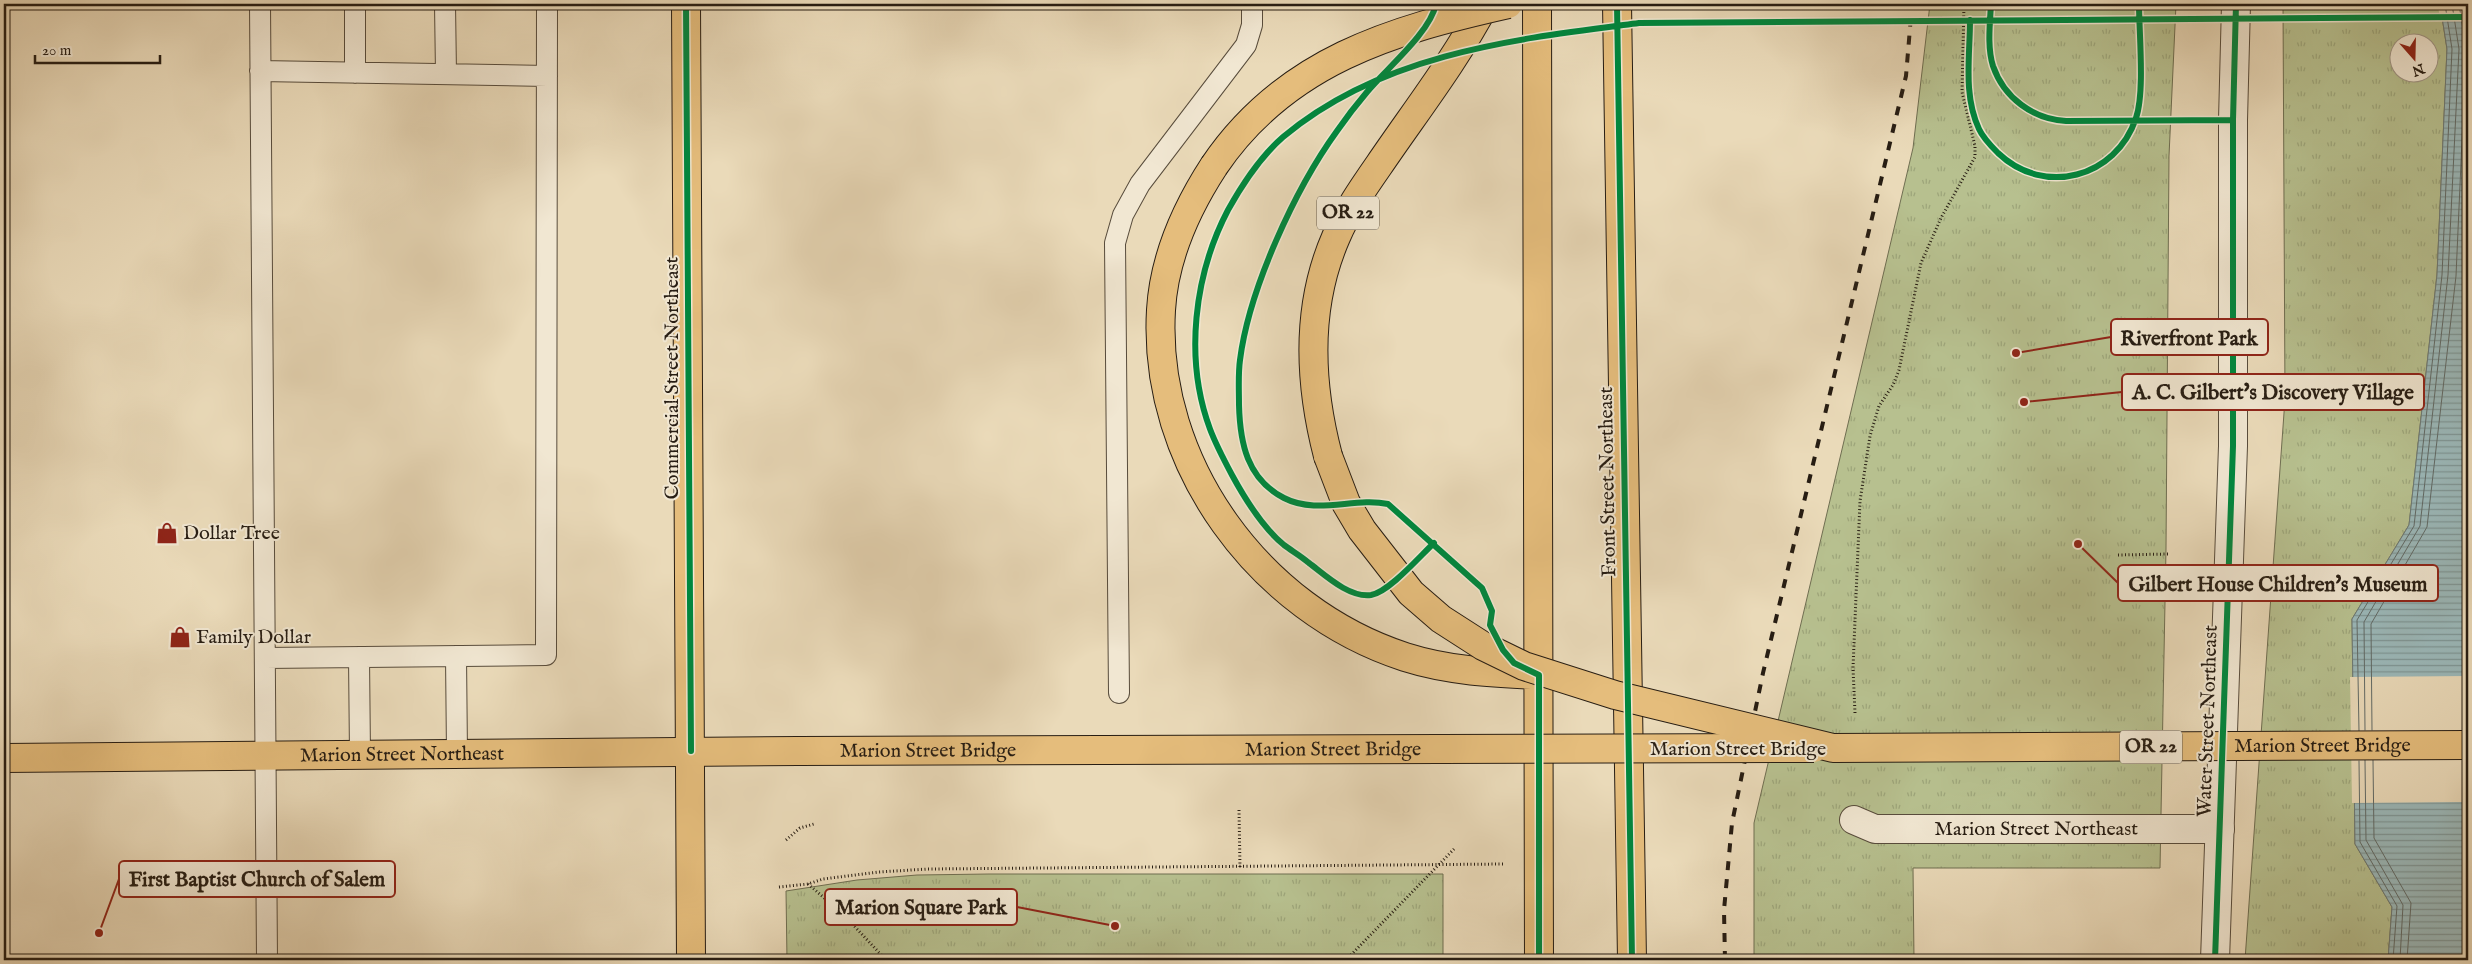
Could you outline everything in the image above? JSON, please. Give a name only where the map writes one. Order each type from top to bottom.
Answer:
[{"type":"main road","name":"Commercial Street Northeast","points":[[686,4],[691,960]]},
{"type":"main road","name":"OR 22","points":[[1485,4],[1457,54],[1430,90],[1351,207],[1336,237],[1323,273],[1312,347],[1316,401],[1328,456],[1346,503],[1362,530],[1412,593],[1441,619],[1483,646],[1524,666],[1576,684],[1833,748]]},
{"type":"main road","points":[[1508,4],[1444,18],[1391,34],[1314,70],[1286,90],[1248,123],[1214,166],[1199,189],[1181,225],[1169,263],[1161,309],[1161,333],[1164,377],[1172,412],[1196,477],[1214,507],[1257,563],[1282,587],[1340,628],[1404,657],[1472,672],[1539,675]]},
{"type":"main road","points":[[1537,4],[1540,960]]},
{"type":"main road","name":"Front Street Northeast","points":[[1617,4],[1632,960]]},
{"type":"main road","name":"Marion Street Bridge","points":[[798,751],[2468,745]]},
{"type":"main road","name":"Marion Street Northeast","points":[[4,758],[798,751]]},
{"type":"street","name":"Water Street Northeast","points":[[2215,960],[2233,446],[2233,120],[2236,4]]},
{"type":"street","name":"Marion Street Northeast","points":[[1854,820],[1875,829],[2220,829]]},
{"type":"lane","points":[[260,4],[267,960]]},
{"type":"lane","points":[[354,4],[355,73]]},
{"type":"lane","points":[[445,4],[446,74]]},
{"type":"lane","points":[[264,658],[546,655],[548,4]]},
{"type":"lane","points":[[1119,693],[1116,243],[1123,215],[1140,184],[1246,45],[1252,25],[1252,4]]},
{"type":"lane","points":[[260,71],[547,76]]},
{"type":"lane","points":[[456,656],[457,754]]},
{"type":"lane","points":[[359,657],[360,754]]},
{"type":"path","points":[[1855,710],[1853,668],[1860,510],[1870,436],[1879,406],[1893,385],[1899,370],[1921,263],[1942,218],[1975,157],[1974,140],[1962,92],[1964,4]]},
{"type":"path","points":[[1960,20],[1970,20]]},
{"type":"path","points":[[2118,555],[2168,554]]},
{"type":"path","points":[[1239,810],[1240,868]]},
{"type":"path","points":[[786,840],[800,828],[814,824]]},
{"type":"path","points":[[1346,960],[1454,849]]},
{"type":"path","points":[[779,888],[808,884],[824,879],[911,870],[1539,864]]},
{"type":"path","points":[[808,884],[842,913],[886,960]]},
{"type":"green space","points":[[1930,4],[2176,4],[2169,156],[2166,549],[2160,868],[1913,868],[1914,960],[1754,960],[1754,823],[1913,148]]},
{"type":"green space","points":[[2283,4],[2440,4],[2447,49],[2437,275],[2409,525],[2352,619],[2355,844],[2392,907],[2388,960],[2245,960],[2285,399]]},
{"type":"green space","points":[[1443,874],[1443,960],[787,960],[786,891],[857,880],[917,875]]},
{"type":"water","points":[[2440,4],[2468,4],[2468,960],[2388,960],[2392,907],[2355,844],[2352,619],[2409,525],[2437,275],[2447,49]]},
{"type":"pier","points":[[2438,4],[2468,4],[2468,21],[2440,21]]},
{"type":"pier","points":[[2468,676],[2468,802],[2352,803],[2350,677]]},
{"type":"railway","points":[[1725,960],[1724,910],[1732,823],[1763,673],[1906,76],[1912,4]]},
{"type":"cycle path","points":[[686,4],[691,751]]},
{"type":"cycle path","points":[[1436,4],[1432,15],[1417,39],[1367,92],[1340,126],[1305,181],[1290,210],[1264,272],[1245,332],[1239,371],[1241,433],[1248,459],[1254,470],[1271,490],[1284,498],[1297,503],[1322,506],[1362,502],[1388,504],[1482,588],[1492,611],[1490,625],[1503,650],[1514,663],[1539,675],[1539,960]]},
{"type":"cycle path","points":[[1617,4],[1632,960]]},
{"type":"cycle path","points":[[1991,4],[1989,43],[1993,66],[2004,88],[2021,105],[2031,111],[2042,116],[2066,121],[2233,120]]},
{"type":"cycle path","points":[[1970,20],[1969,89],[1974,116],[1981,132],[1987,142],[2016,167],[2036,175],[2057,177],[2077,174],[2096,167],[2112,155],[2126,139],[2136,118],[2139,107],[2141,78],[2139,4]]},
{"type":"cycle path","points":[[2215,960],[2233,446],[2233,120],[2236,4]]},
{"type":"cycle path","points":[[1434,543],[1395,581],[1371,595],[1354,593],[1330,579],[1276,538],[1248,503],[1212,435],[1202,402],[1197,374],[1196,318],[1201,289],[1216,235],[1228,210],[1259,162],[1283,137],[1322,109],[1364,86],[1407,68],[1452,54],[1546,36],[1639,23],[2468,17]]},
{"type":"place","name":"Riverfront Park","points":[[2016,353]]},
{"type":"place","name":"A. C. Gilbert's Discovery Village","points":[[2024,402]]},
{"type":"place","name":"Dollar Tree","points":[[167,533]]},
{"type":"place","name":"Gilbert House Children's Museum","points":[[2078,544]]},
{"type":"place","name":"Family Dollar","points":[[180,637]]},
{"type":"place","name":"Marion Square Park","points":[[1115,926]]},
{"type":"place","name":"First Baptist Church of Salem","points":[[99,933]]}]
